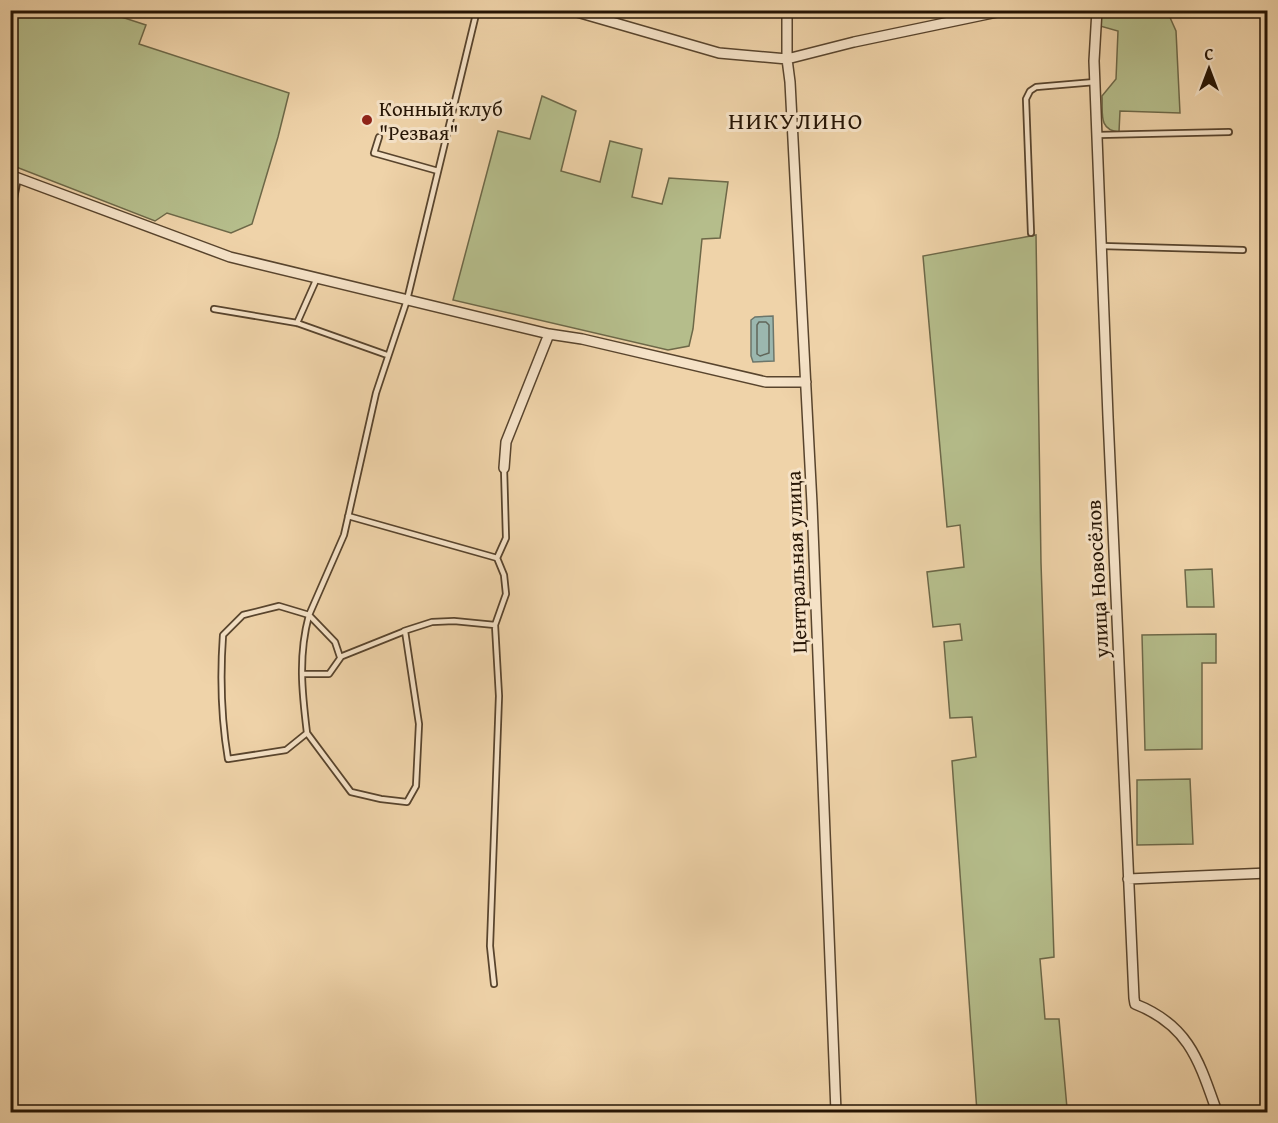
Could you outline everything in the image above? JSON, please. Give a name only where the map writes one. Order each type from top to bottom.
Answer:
[{"type":"street","points":[[570,10],[719,53],[787,59],[854,42],[1007,10]]},
{"type":"street","name":"Центральная улица","points":[[786,10],[814,540],[836,1113]]},
{"type":"street","name":"улица Новосёлов","points":[[1097,10],[1095,82],[1135,1004],[1162,1017],[1180,1032],[1198,1063],[1217,1113]]},
{"type":"street","points":[[14,176],[230,257],[549,334],[582,339],[766,382],[806,382]]},
{"type":"street","points":[[504,468],[506,442],[549,334]]},
{"type":"street","points":[[1128,879],[1268,873]]},
{"type":"lane","points":[[405,631],[419,724],[416,786],[407,802],[351,792],[307,733],[302,674],[303,640],[309,615],[344,535],[376,393],[407,300],[477,10]]},
{"type":"lane","points":[[1032,233],[1026,99],[1030,90],[1036,87],[1095,82]]},
{"type":"lane","points":[[1098,135],[1229,132]]},
{"type":"lane","points":[[379,137],[374,153],[438,171]]},
{"type":"lane","points":[[10,219],[14,176]]},
{"type":"lane","points":[[1102,246],[1243,250]]},
{"type":"lane","points":[[297,323],[317,278]]},
{"type":"lane","points":[[214,309],[297,323],[387,355]]},
{"type":"lane","points":[[494,984],[490,946],[491,888],[499,696],[495,625],[506,594],[504,575],[497,558],[506,538],[504,468]]},
{"type":"lane","points":[[348,516],[497,558]]},
{"type":"lane","points":[[307,733],[286,750],[228,759],[223,731],[220,675],[223,635],[243,615],[279,606],[309,615],[335,642],[340,657]]},
{"type":"lane","points":[[302,674],[329,674],[340,657],[432,622],[454,621],[495,625]]},
{"type":"green space","points":[[10,11],[103,11],[146,25],[139,44],[289,93],[252,224],[231,233],[167,213],[155,221],[11,165]]},
{"type":"green space","points":[[1099,11],[1122,11],[1125,16],[1168,13],[1176,31],[1180,113],[1120,111],[1119,132],[1108,128],[1103,120],[1102,96],[1116,79],[1118,31],[1100,26]]},
{"type":"green space","points":[[542,96],[576,111],[561,171],[600,182],[610,141],[642,149],[632,197],[662,204],[669,178],[728,182],[720,238],[702,239],[693,329],[689,346],[668,350],[453,300],[498,131],[530,139]]},
{"type":"green space","points":[[1036,235],[1041,563],[1054,957],[1040,959],[1045,1019],[1059,1019],[1067,1108],[1025,1112],[977,1112],[952,761],[976,757],[972,717],[950,718],[944,642],[962,640],[960,624],[933,627],[927,572],[964,567],[960,525],[947,527],[923,256]]},
{"type":"green space","points":[[1212,569],[1214,607],[1187,607],[1185,570]]},
{"type":"green space","points":[[1216,634],[1216,663],[1202,663],[1202,749],[1145,750],[1142,635]]},
{"type":"green space","points":[[1190,779],[1193,844],[1137,845],[1137,780]]},
{"type":"water","points":[[773,316],[774,361],[753,362],[751,320],[755,317]]},
{"type":"place","name":"Конный клуб \"Резвая\"","points":[[367,120]]},
{"type":"district","name":"НИКУЛИНО","points":[[796,120]]}]
